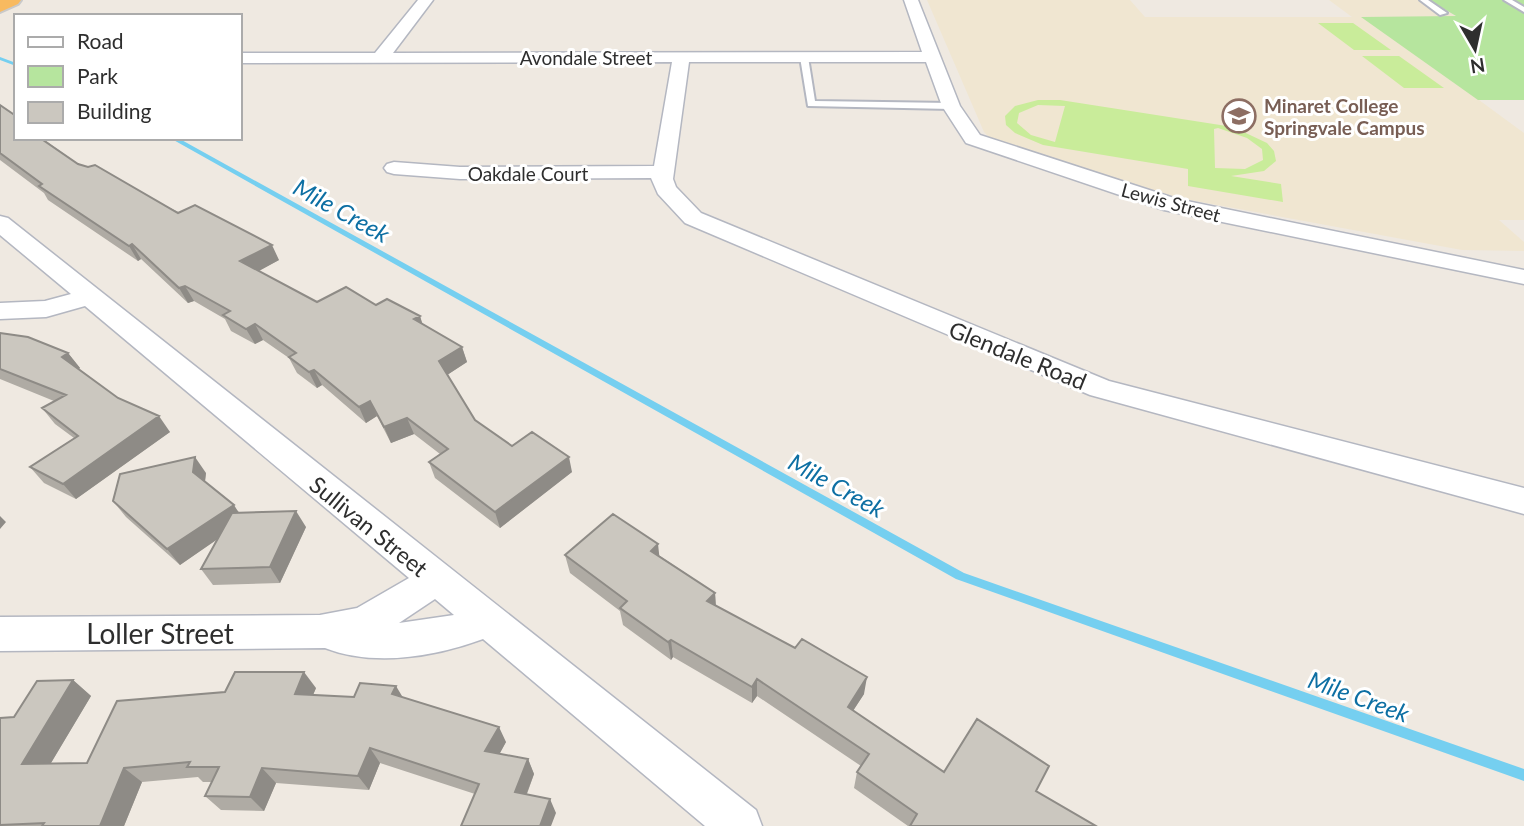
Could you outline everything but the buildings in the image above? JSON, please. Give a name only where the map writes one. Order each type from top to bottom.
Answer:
[{"type":"highway","points":[[0,6],[10,0]]},
{"type":"street","points":[[380,58],[426,0]]},
{"type":"street","name":"Lewis Street","points":[[911,0],[951,106],[973,139],[1172,205],[1524,277]]},
{"type":"street","points":[[661,172],[681,57]]},
{"type":"street","name":"Avondale Street","points":[[242,58],[933,57]]},
{"type":"street","name":"Oakdale Court","points":[[394,169],[460,173],[661,172]]},
{"type":"street","name":"Glendale Road","points":[[661,172],[666,189],[693,218],[1060,373],[1100,388],[1524,501]]},
{"type":"street","name":"Sullivan Street","points":[[0,223],[740,826]]},
{"type":"street","points":[[0,311],[46,309],[89,297]]},
{"type":"street","name":"Loller Street","points":[[0,635],[320,632],[360,624],[383,614],[435,580]]},
{"type":"street","name":"Loller Street","points":[[320,632],[359,640],[427,639],[461,632],[486,621]]},
{"type":"lane","points":[[1423,0],[1443,13]]},
{"type":"lane","points":[[1507,0],[1524,10]]},
{"type":"lane","points":[[804,57],[811,104],[951,106]]},
{"type":"shaded area","name":"Minaret College Springvale Campus","points":[[927,0],[1130,0],[1145,17],[1352,17],[1329,0],[1429,0],[1457,17],[1524,100],[1479,100],[1524,133],[1524,220],[1499,220],[1524,242],[1524,251],[1462,250],[1179,198],[991,139],[984,132]]},
{"type":"green space","points":[[1429,0],[1524,0],[1524,100],[1478,100],[1361,17],[1456,16]]},
{"type":"green space","points":[[1318,23],[1353,23],[1391,50],[1354,50]]},
{"type":"green space","points":[[1362,56],[1399,56],[1444,88],[1404,88]]},
{"type":"green space","points":[[1038,100],[1060,100],[1233,127],[1267,143],[1274,151],[1276,161],[1264,171],[1231,176],[1281,184],[1283,202],[1188,186],[1188,169],[1043,145],[1015,133],[1006,125],[1005,116],[1015,106]],"holes":[[[1038,105],[1065,106],[1055,142],[1031,135],[1017,123],[1019,113]],[[1214,129],[1247,138],[1262,149],[1263,160],[1245,169],[1215,168]]]},
{"type":"waterway","name":"Mile Creek","points":[[0,58],[14,64]]},
{"type":"waterway","name":"Mile Creek","points":[[177,140],[960,576],[1524,775]]},
{"type":"place","name":"Minaret College Springvale Campus","points":[[1239,116]]}]
